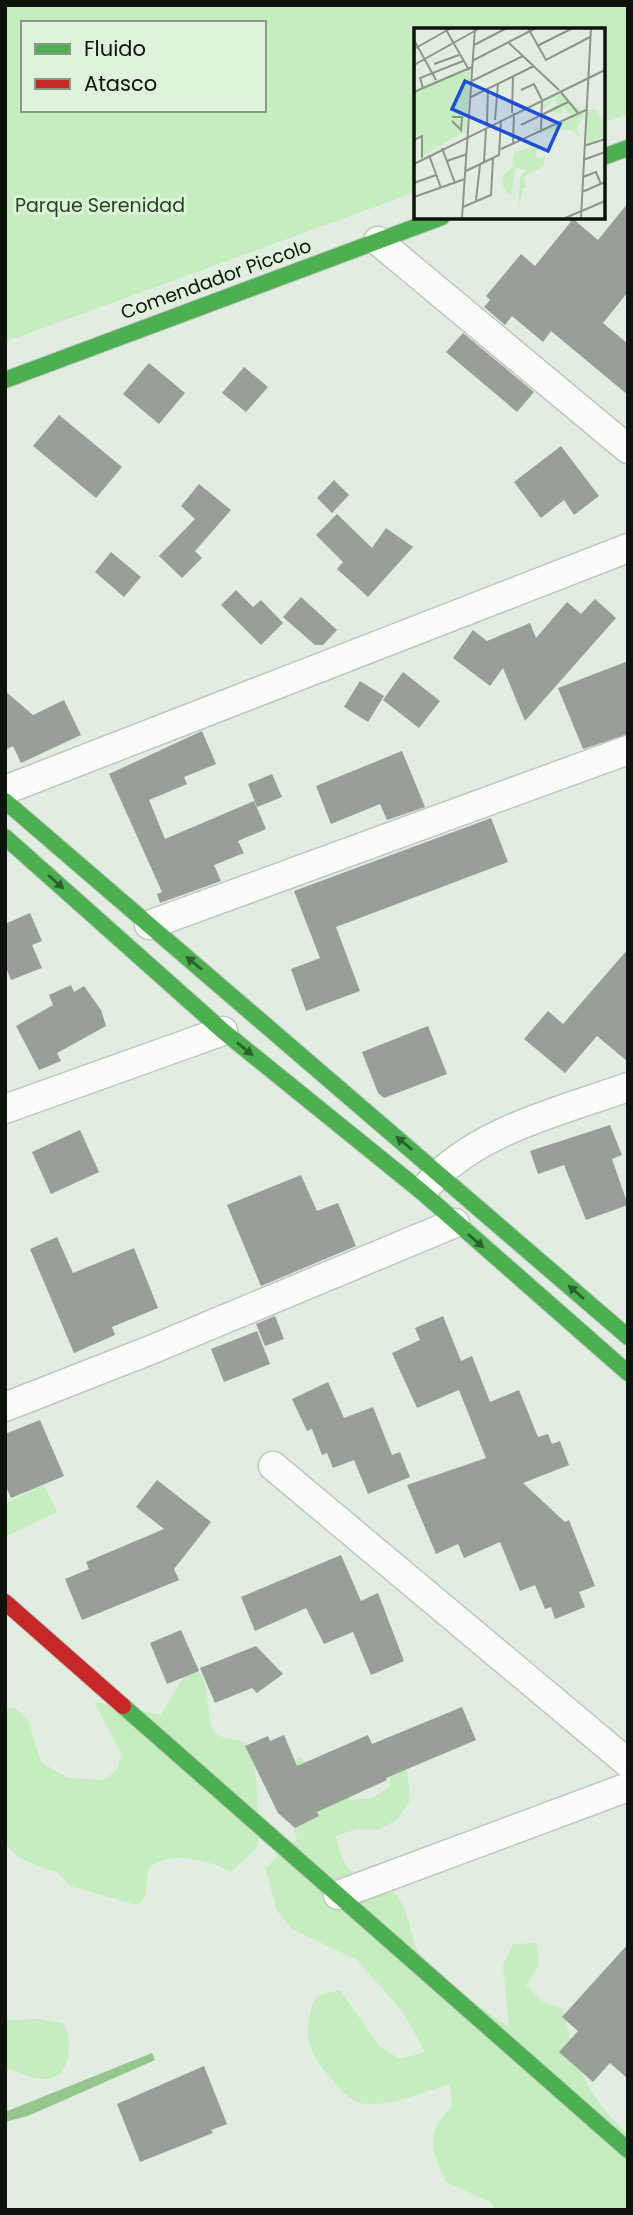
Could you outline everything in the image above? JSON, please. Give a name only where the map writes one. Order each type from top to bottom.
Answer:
[{"type":"main road","points":[[605,156],[628,148]]},
{"type":"main road","name":"Comendador Piccolo","points":[[5,380],[437,219]]},
{"type":"main road","points":[[5,801],[149,925],[431,1183],[455,1223],[628,1373]]},
{"type":"main road","points":[[5,837],[223,1031],[431,1183],[628,1336]]},
{"type":"main road","points":[[5,1602],[628,2150]]},
{"type":"street","points":[[378,241],[628,449]]},
{"type":"street","points":[[5,790],[628,548]]},
{"type":"street","points":[[149,925],[628,750]]},
{"type":"street","points":[[5,1109],[223,1031]]},
{"type":"street","points":[[431,1183],[470,1148],[518,1127],[628,1087]]},
{"type":"street","points":[[5,1407],[153,1349],[455,1223]]},
{"type":"street","points":[[273,1466],[628,1763]]},
{"type":"street","points":[[338,1895],[628,1787]]},
{"type":"green space","name":"Parque Serenidad","points":[[5,5],[628,5],[628,114],[605,122],[605,28],[414,28],[414,193],[5,342]]},
{"type":"green space","points":[[44,1485],[57,1512],[5,1537],[5,1503]]},
{"type":"green space","points":[[194,1670],[199,1672],[206,1688],[214,1731],[221,1737],[246,1743],[253,1762],[257,1792],[258,1846],[231,1872],[189,1858],[166,1859],[148,1869],[146,1894],[139,1904],[133,1904],[70,1886],[58,1873],[21,1859],[8,1847],[5,1831],[5,1709],[15,1708],[28,1720],[41,1762],[68,1778],[104,1780],[118,1769],[121,1753],[94,1702],[161,1715],[180,1682]]},
{"type":"green space","points":[[405,1754],[410,1800],[398,1819],[378,1830],[357,1829],[336,1836],[341,1855],[354,1874],[379,1882],[397,1896],[423,1961],[438,1976],[509,2027],[503,1965],[513,1944],[537,1943],[539,1966],[526,1985],[542,2001],[564,2010],[584,2078],[602,2106],[628,2135],[628,2210],[496,2210],[490,2202],[446,2182],[437,2160],[434,2134],[443,2116],[452,2107],[450,2084],[397,2101],[365,2104],[348,2096],[313,2053],[309,2043],[308,2022],[316,1996],[340,1990],[379,2046],[400,2059],[425,2052],[403,2012],[357,1960],[292,1929],[277,1911],[265,1868],[297,1839],[284,1794],[285,1773],[299,1756],[350,1800],[372,1798],[391,1786],[386,1765]]},
{"type":"green space","points":[[42,2019],[64,2024],[69,2040],[65,2067],[52,2078],[42,2079],[5,2068],[5,2020]]},
{"type":"shaded area","points":[[152,2053],[155,2060],[28,2116],[5,2122],[5,2112]]},
{"type":"building","points":[[628,203],[628,292],[603,323],[628,344],[628,395],[551,331],[543,342],[512,316],[505,325],[484,307],[490,300],[486,296],[521,254],[535,266],[573,219],[598,240]]},
{"type":"building","points":[[463,333],[534,392],[517,412],[446,352]]},
{"type":"building","points":[[149,363],[185,393],[159,424],[123,394]]},
{"type":"building","points":[[244,367],[268,387],[246,412],[222,393]]},
{"type":"building","points":[[59,415],[122,467],[96,498],[33,446]]},
{"type":"building","points":[[561,446],[599,496],[574,515],[564,500],[541,518],[514,482]]},
{"type":"building","points":[[334,480],[349,495],[332,513],[317,498]]},
{"type":"building","points":[[199,484],[231,510],[195,551],[202,558],[182,578],[159,556],[195,519],[181,506]]},
{"type":"building","points":[[337,514],[372,548],[386,528],[413,547],[368,597],[337,569],[343,562],[316,535]]},
{"type":"building","points":[[111,552],[141,577],[124,597],[95,572]]},
{"type":"building","points":[[236,590],[253,607],[261,600],[283,623],[261,645],[221,605]]},
{"type":"building","points":[[301,597],[337,630],[323,645],[315,645],[283,617]]},
{"type":"building","points":[[595,599],[616,618],[525,721],[503,668],[490,686],[453,658],[473,630],[487,641],[530,623],[536,638],[567,602],[581,614]]},
{"type":"building","points":[[628,661],[628,734],[583,749],[558,688]]},
{"type":"building","points":[[403,672],[440,701],[419,728],[383,700]]},
{"type":"building","points":[[360,681],[384,696],[368,722],[344,707]]},
{"type":"building","points":[[5,691],[33,715],[64,700],[81,735],[21,763],[13,746],[5,750]]},
{"type":"building","points":[[202,731],[216,764],[184,777],[187,784],[149,800],[165,839],[254,801],[266,829],[238,841],[244,853],[214,865],[221,881],[160,903],[157,894],[162,892],[109,774]]},
{"type":"building","points":[[402,751],[425,807],[387,820],[380,804],[331,824],[316,786]]},
{"type":"building","points":[[272,774],[282,797],[257,807],[248,784]]},
{"type":"building","points":[[491,818],[508,862],[336,927],[360,991],[306,1011],[291,969],[320,958],[294,891]]},
{"type":"building","points":[[30,913],[42,941],[32,945],[42,968],[11,980],[5,965],[5,924]]},
{"type":"building","points":[[628,949],[628,1062],[597,1036],[565,1073],[524,1039],[548,1011],[563,1024]]},
{"type":"building","points":[[71,985],[74,992],[84,986],[101,1010],[106,1026],[57,1053],[61,1061],[39,1070],[16,1026],[53,1005],[49,995]]},
{"type":"building","points":[[428,1026],[447,1074],[384,1098],[378,1093],[362,1052]]},
{"type":"building","points":[[610,1125],[622,1155],[612,1159],[628,1205],[586,1220],[564,1165],[538,1174],[530,1151]]},
{"type":"building","points":[[80,1130],[99,1172],[51,1194],[32,1152]]},
{"type":"building","points":[[301,1175],[317,1211],[338,1203],[356,1246],[261,1286],[227,1205]]},
{"type":"building","points":[[57,1237],[73,1273],[134,1248],[158,1308],[112,1327],[115,1335],[74,1353],[30,1249]]},
{"type":"building","points":[[275,1316],[284,1339],[265,1346],[256,1324]]},
{"type":"building","points":[[443,1316],[461,1361],[472,1356],[490,1402],[519,1390],[538,1437],[548,1434],[552,1444],[560,1441],[569,1465],[523,1483],[565,1522],[569,1520],[595,1586],[579,1592],[585,1607],[555,1619],[551,1607],[545,1609],[535,1585],[520,1591],[500,1542],[464,1558],[458,1544],[436,1554],[407,1485],[486,1458],[459,1390],[417,1408],[392,1353],[420,1340],[415,1328]]},
{"type":"building","points":[[257,1331],[270,1364],[224,1382],[211,1349]]},
{"type":"building","points":[[328,1382],[344,1418],[373,1407],[392,1455],[400,1452],[410,1477],[368,1494],[354,1460],[333,1468],[327,1453],[322,1455],[312,1429],[307,1431],[292,1399]]},
{"type":"building","points":[[40,1420],[64,1476],[11,1498],[5,1484],[5,1434]]},
{"type":"building","points":[[157,1480],[211,1522],[174,1569],[179,1580],[82,1620],[65,1579],[89,1569],[86,1562],[164,1529],[136,1507]]},
{"type":"building","points":[[341,1555],[361,1601],[378,1593],[404,1661],[371,1675],[353,1632],[324,1644],[306,1608],[255,1631],[241,1597]]},
{"type":"building","points":[[181,1630],[199,1671],[167,1684],[150,1643]]},
{"type":"building","points":[[256,1646],[283,1674],[257,1693],[252,1688],[215,1703],[200,1668]]},
{"type":"building","points":[[462,1707],[476,1740],[386,1778],[387,1780],[317,1812],[319,1816],[295,1828],[278,1813],[245,1746],[268,1736],[270,1741],[284,1735],[297,1766],[368,1735],[372,1744]]},
{"type":"building","points":[[628,1944],[628,2079],[610,2063],[593,2082],[559,2052],[578,2031],[562,2017]]},
{"type":"building","points":[[204,2066],[227,2124],[211,2130],[213,2133],[140,2162],[117,2104]]},
{"type":"traffic: fast","points":[[605,156],[628,148]]},
{"type":"traffic: fast","points":[[5,380],[437,219]]},
{"type":"traffic: fast","points":[[5,801],[628,1337]]},
{"type":"traffic: fast","points":[[5,837],[223,1031],[422,1192],[628,1373]]},
{"type":"traffic: fast","points":[[123,1706],[628,2150]]},
{"type":"traffic: jam","points":[[5,1602],[123,1706]]}]
